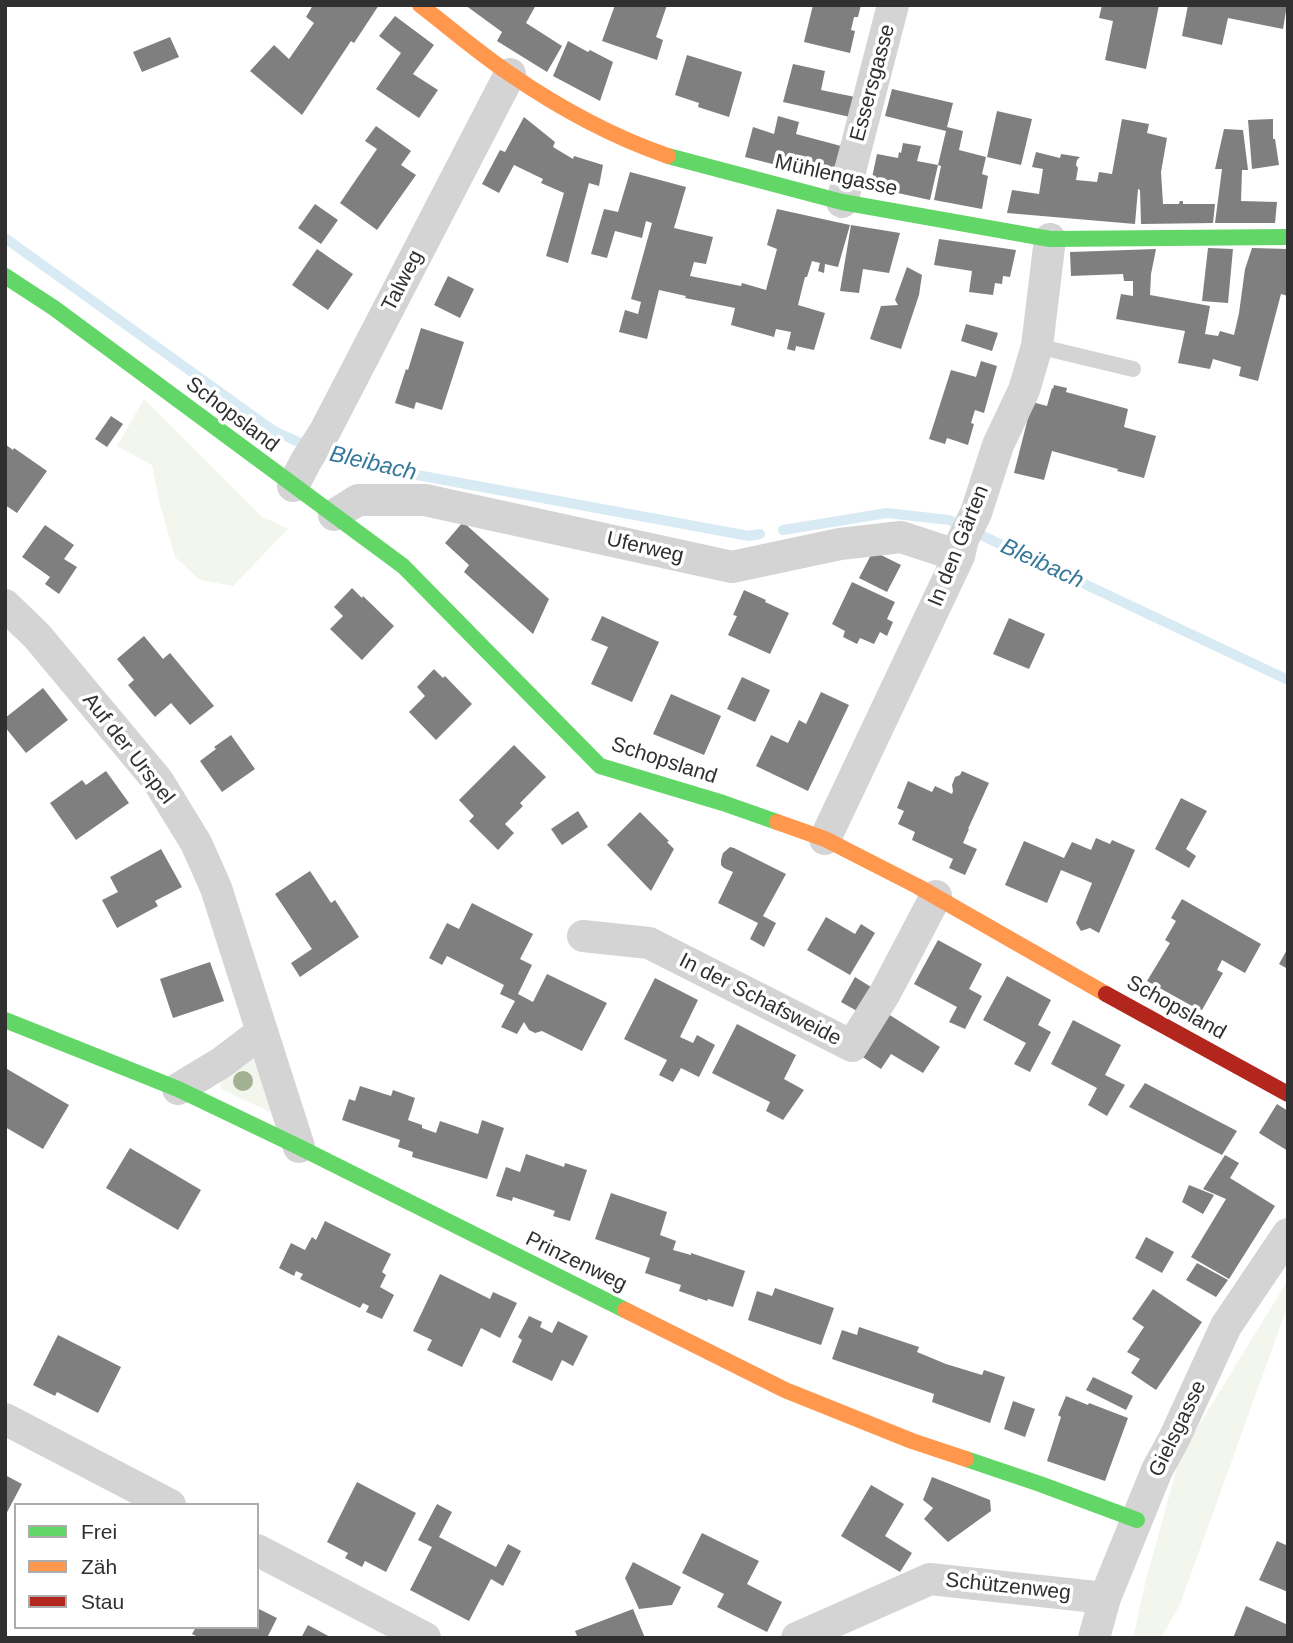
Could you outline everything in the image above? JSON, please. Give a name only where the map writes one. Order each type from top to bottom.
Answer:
[{"type":"street","name":"Mühlengasse","points":[[420,5],[510,74],[560,105],[620,136],[666,155],[842,202],[1051,239],[1288,237]]},
{"type":"street","name":"Essersgasse","points":[[842,202],[893,5]]},
{"type":"street","name":"Talweg","points":[[300,473],[325,431],[510,74]]},
{"type":"street","name":"In den Gärten","points":[[825,839],[966,536],[998,445],[1024,390],[1037,346],[1051,239]]},
{"type":"street","name":"Schopsland","points":[[5,276],[300,473],[334,515],[403,566],[600,766],[723,803],[825,839],[936,896],[1146,1017],[1288,1094]]},
{"type":"street","name":"Uferweg","points":[[334,515],[358,500],[425,500],[732,567],[840,544],[901,537],[966,536]]},
{"type":"street","name":"Auf der Urspel","points":[[5,606],[37,636],[158,781],[196,843],[216,888],[299,1147]]},
{"type":"street","name":"In der Schafsweide","points":[[583,936],[649,943],[852,1046],[885,993],[936,896]]},
{"type":"street","name":"Prinzenweg","points":[[5,1020],[178,1089],[785,1390],[912,1441],[1137,1520]]},
{"type":"street","points":[[178,1089],[221,1063],[262,1031]]},
{"type":"street","name":"Gielsgasse","points":[[1094,1638],[1105,1598],[1157,1470],[1226,1326],[1287,1238]]},
{"type":"street","points":[[5,1419],[166,1503]]},
{"type":"street","points":[[259,1551],[425,1638]]},
{"type":"street","name":"Schützenweg","points":[[797,1638],[930,1578],[1105,1598]]},
{"type":"lane","points":[[1037,346],[1133,369]]},
{"type":"shaded area","points":[[144,399],[261,516],[288,529],[233,586],[200,580],[175,557],[152,465],[117,446]]},
{"type":"shaded area","points":[[251,1060],[255,1061],[271,1105],[270,1112],[221,1089],[223,1080]]},
{"type":"shaded area","points":[[1288,1280],[1288,1305],[1180,1604],[1161,1638],[1133,1638],[1180,1456]]},
{"type":"building","points":[[313,5],[379,5],[354,43],[351,41],[302,115],[250,71],[274,45],[289,59],[314,23],[306,17]]},
{"type":"building","points":[[465,5],[536,5],[526,23],[562,46],[547,72],[497,41],[502,32]]},
{"type":"building","points":[[615,5],[667,5],[656,37],[663,40],[657,60],[602,41]]},
{"type":"building","points":[[813,5],[861,5],[851,30],[855,31],[850,53],[804,42]]},
{"type":"building","points":[[1102,5],[1159,5],[1146,69],[1105,60],[1113,21],[1099,18]]},
{"type":"building","points":[[1188,5],[1287,5],[1283,29],[1228,18],[1222,45],[1182,36]]},
{"type":"building","points":[[395,16],[434,45],[413,74],[438,90],[419,118],[376,89],[401,53],[379,36]]},
{"type":"building","points":[[170,37],[179,57],[142,72],[133,52]]},
{"type":"building","points":[[568,41],[613,62],[600,101],[553,76]]},
{"type":"building","points":[[687,55],[742,72],[729,117],[698,107],[699,103],[675,95]]},
{"type":"building","points":[[793,64],[825,71],[821,90],[855,97],[850,117],[783,102]]},
{"type":"building","points":[[892,89],[953,103],[947,127],[963,131],[959,150],[986,157],[982,174],[988,176],[982,209],[934,200],[946,131],[885,116]]},
{"type":"building","points":[[997,111],[1032,119],[1021,165],[987,157]]},
{"type":"building","points":[[778,116],[799,122],[796,134],[841,146],[831,179],[745,157],[753,127],[774,134]]},
{"type":"building","points":[[524,117],[555,142],[553,147],[573,159],[574,156],[603,165],[599,186],[589,183],[568,263],[546,256],[564,193],[541,183],[543,179],[514,165],[499,193],[482,184],[500,150],[505,152]]},
{"type":"building","points":[[1122,119],[1149,124],[1147,133],[1167,138],[1161,172],[1163,204],[1179,204],[1183,201],[1183,204],[1215,204],[1213,223],[1141,224],[1138,189],[1135,224],[1007,213],[1012,190],[1039,194],[1043,169],[1032,167],[1036,152],[1060,158],[1061,154],[1080,157],[1076,165],[1076,180],[1097,182],[1099,172],[1112,174]]},
{"type":"building","points":[[1273,119],[1273,139],[1279,165],[1252,169],[1248,120]]},
{"type":"building","points":[[376,126],[411,151],[401,165],[416,175],[377,230],[340,203],[377,149],[365,141]]},
{"type":"building","points":[[1224,129],[1243,130],[1248,170],[1242,170],[1241,201],[1277,202],[1275,223],[1215,223],[1222,169],[1215,169]]},
{"type":"building","points":[[903,143],[921,146],[917,161],[938,165],[930,200],[870,187],[877,154],[898,158]]},
{"type":"building","points":[[630,172],[686,187],[674,228],[713,237],[706,264],[694,262],[690,276],[741,286],[742,283],[766,290],[777,249],[767,245],[777,209],[850,225],[838,267],[825,264],[824,273],[818,271],[820,263],[812,261],[805,277],[798,305],[825,313],[814,350],[796,346],[795,351],[787,349],[791,332],[776,329],[774,337],[731,325],[735,308],[659,290],[647,339],[619,332],[625,310],[638,314],[641,302],[631,299],[652,223],[646,221],[642,238],[615,231],[607,258],[591,254],[604,209],[618,212]]},
{"type":"building","points":[[315,204],[338,220],[321,244],[298,228]]},
{"type":"building","points":[[851,225],[900,233],[889,273],[863,269],[859,293],[840,291]]},
{"type":"building","points":[[939,239],[1016,250],[1010,277],[1003,276],[1002,284],[995,283],[993,295],[969,292],[972,271],[934,265]]},
{"type":"building","points":[[1208,248],[1233,249],[1228,303],[1202,301]]},
{"type":"building","points":[[1252,248],[1288,249],[1288,296],[1281,294],[1258,381],[1239,376],[1241,367],[1213,359],[1210,369],[1178,363],[1185,331],[1116,319],[1121,294],[1133,296],[1133,281],[1124,281],[1123,274],[1071,276],[1070,252],[1156,249],[1150,295],[1210,306],[1205,334],[1218,336],[1220,331],[1234,335],[1245,269]]},
{"type":"building","points":[[317,249],[353,274],[328,310],[292,285]]},
{"type":"building","points":[[907,267],[922,275],[919,295],[901,349],[870,339],[881,306],[898,305],[895,300]]},
{"type":"building","points":[[448,276],[474,289],[460,318],[434,305]]},
{"type":"building","points":[[966,324],[998,333],[992,351],[961,341]]},
{"type":"building","points":[[421,328],[464,342],[442,410],[416,402],[414,409],[395,403]]},
{"type":"building","points":[[981,361],[997,366],[984,413],[975,410],[968,445],[947,438],[945,444],[929,439],[951,370],[976,377]]},
{"type":"building","points":[[1054,385],[1067,388],[1066,392],[1128,409],[1124,427],[1156,436],[1144,478],[1052,451],[1044,480],[1014,473],[1032,402],[1047,406]]},
{"type":"building","points":[[111,416],[123,424],[107,447],[95,439]]},
{"type":"building","points":[[5,444],[47,471],[17,513],[5,505]]},
{"type":"building","points":[[463,522],[549,599],[533,634],[464,572],[469,565],[445,543]]},
{"type":"building","points":[[45,525],[74,545],[64,559],[77,567],[59,594],[45,584],[50,577],[22,557]]},
{"type":"building","points":[[873,551],[901,565],[887,592],[859,578]]},
{"type":"building","points":[[852,582],[895,602],[887,619],[893,622],[887,636],[880,632],[874,644],[860,638],[857,644],[843,637],[845,631],[832,624]]},
{"type":"building","points":[[352,588],[394,626],[362,660],[330,629],[343,616],[334,607]]},
{"type":"building","points":[[744,590],[789,613],[770,654],[728,635],[737,616],[733,615]]},
{"type":"building","points":[[602,616],[659,642],[632,702],[591,684],[608,647],[591,640]]},
{"type":"building","points":[[1009,618],[1045,634],[1029,669],[993,654]]},
{"type":"building","points":[[144,636],[163,659],[170,653],[214,706],[190,725],[171,703],[155,717],[128,685],[134,680],[117,659]]},
{"type":"building","points":[[434,669],[443,678],[445,676],[472,704],[436,740],[409,712],[425,696],[417,687]]},
{"type":"building","points":[[742,677],[770,690],[755,722],[727,709]]},
{"type":"building","points":[[43,688],[68,720],[26,753],[5,727],[5,718]]},
{"type":"building","points":[[821,692],[849,705],[808,791],[756,766],[771,735],[788,743],[799,720],[806,724]]},
{"type":"building","points":[[671,694],[721,716],[704,755],[653,734]]},
{"type":"building","points":[[231,735],[255,769],[222,792],[200,761]]},
{"type":"building","points":[[514,745],[546,777],[520,803],[523,806],[505,824],[514,833],[498,850],[469,821],[474,816],[459,800]]},
{"type":"building","points":[[106,771],[129,803],[76,840],[50,803],[82,780],[86,785]]},
{"type":"building","points":[[962,771],[989,783],[963,843],[977,849],[965,875],[949,868],[953,859],[912,840],[915,832],[898,824],[904,811],[897,808],[908,781],[932,792],[935,786],[952,794],[955,777]]},
{"type":"building","points":[[1181,798],[1207,811],[1186,849],[1196,856],[1189,868],[1155,849]]},
{"type":"building","points":[[578,811],[588,827],[562,845],[551,829]]},
{"type":"building","points":[[640,812],[674,849],[651,891],[607,845]]},
{"type":"building","points":[[1096,838],[1110,844],[1112,840],[1135,850],[1099,933],[1090,928],[1081,931],[1076,923],[1092,883],[1061,870],[1047,903],[1005,885],[1024,841],[1064,858],[1072,842],[1091,850]]},
{"type":"building","points":[[730,847],[786,874],[763,916],[776,923],[764,947],[750,939],[758,923],[718,903],[733,872],[721,865],[723,853]]},
{"type":"building","points":[[161,849],[182,887],[155,901],[158,906],[117,928],[102,900],[118,892],[110,877]]},
{"type":"building","points":[[310,871],[331,903],[335,900],[359,937],[300,977],[291,963],[312,949],[275,894]]},
{"type":"building","points":[[1182,899],[1261,944],[1245,973],[1222,960],[1217,970],[1223,973],[1202,1010],[1147,981],[1170,943],[1165,940],[1176,921],[1171,918]]},
{"type":"building","points":[[472,903],[533,934],[520,959],[532,965],[518,994],[533,1002],[547,974],[607,1003],[582,1051],[542,1031],[535,1033],[529,1030],[524,1022],[517,1034],[501,1027],[515,1001],[500,994],[504,985],[447,956],[442,965],[429,958],[447,923],[459,929]]},
{"type":"building","points":[[826,917],[855,934],[861,924],[875,933],[850,975],[807,950]]},
{"type":"building","points":[[938,940],[982,964],[969,989],[982,996],[965,1029],[949,1022],[957,1007],[914,984]]},
{"type":"building","points":[[1288,948],[1288,969],[1279,964]]},
{"type":"building","points":[[210,962],[224,1001],[173,1018],[160,979]]},
{"type":"building","points":[[1007,976],[1051,1000],[1038,1025],[1051,1032],[1030,1072],[1014,1064],[1026,1043],[983,1020]]},
{"type":"building","points":[[855,977],[871,987],[857,1011],[841,1002]]},
{"type":"building","points":[[655,978],[698,1000],[680,1037],[693,1043],[697,1035],[715,1045],[699,1077],[681,1068],[673,1082],[659,1075],[667,1060],[624,1039]]},
{"type":"building","points":[[885,1012],[940,1047],[923,1073],[891,1054],[881,1069],[858,1054]]},
{"type":"building","points":[[1073,1020],[1121,1045],[1105,1075],[1125,1085],[1107,1116],[1088,1105],[1097,1088],[1051,1064]]},
{"type":"building","points":[[737,1024],[796,1055],[784,1079],[804,1090],[783,1120],[766,1111],[770,1102],[712,1073]]},
{"type":"building","points":[[7,1069],[69,1105],[43,1149],[5,1127]]},
{"type":"building","points":[[1145,1083],[1237,1131],[1222,1155],[1129,1107]]},
{"type":"building","points":[[360,1086],[391,1096],[393,1090],[415,1098],[408,1120],[436,1133],[440,1121],[478,1134],[482,1120],[504,1128],[487,1179],[412,1157],[413,1152],[398,1147],[400,1140],[342,1120],[349,1099],[355,1101]]},
{"type":"building","points":[[1277,1104],[1288,1111],[1288,1151],[1259,1133]]},
{"type":"building","points":[[130,1148],[201,1190],[178,1230],[106,1188]]},
{"type":"building","points":[[526,1154],[564,1167],[565,1163],[587,1170],[570,1221],[553,1216],[555,1211],[513,1197],[512,1201],[496,1196],[506,1167],[520,1172]]},
{"type":"building","points":[[1225,1155],[1239,1163],[1230,1178],[1275,1206],[1229,1279],[1191,1257],[1226,1199],[1203,1189]]},
{"type":"building","points":[[1189,1185],[1214,1195],[1203,1214],[1182,1202]]},
{"type":"building","points":[[611,1193],[667,1212],[660,1235],[676,1241],[673,1250],[691,1253],[745,1271],[733,1307],[679,1291],[681,1285],[645,1273],[650,1258],[595,1239]]},
{"type":"building","points":[[325,1221],[391,1254],[382,1272],[386,1275],[380,1287],[394,1295],[382,1319],[366,1312],[369,1306],[363,1303],[360,1308],[300,1279],[303,1274],[296,1271],[294,1276],[279,1268],[291,1243],[305,1250],[312,1237],[316,1240]]},
{"type":"building","points":[[1146,1237],[1174,1252],[1162,1273],[1135,1258]]},
{"type":"building","points":[[1197,1263],[1228,1280],[1216,1297],[1186,1280]]},
{"type":"building","points":[[440,1274],[490,1299],[493,1292],[517,1303],[500,1338],[481,1328],[462,1367],[427,1350],[432,1340],[413,1331]]},
{"type":"building","points":[[775,1288],[834,1308],[821,1345],[748,1320],[757,1291],[772,1296]]},
{"type":"building","points":[[1153,1289],[1202,1322],[1156,1390],[1131,1373],[1140,1359],[1127,1352],[1144,1327],[1132,1319]]},
{"type":"building","points":[[529,1316],[542,1322],[540,1327],[552,1333],[558,1321],[588,1336],[573,1366],[562,1360],[552,1381],[512,1362],[522,1340],[518,1337]]},
{"type":"building","points":[[859,1327],[919,1347],[917,1352],[946,1364],[982,1375],[984,1370],[1005,1377],[990,1423],[932,1402],[934,1394],[832,1359],[842,1330],[857,1335]]},
{"type":"building","points":[[58,1335],[121,1367],[98,1413],[57,1392],[55,1396],[33,1385]]},
{"type":"building","points":[[1093,1377],[1133,1396],[1126,1410],[1086,1390]]},
{"type":"building","points":[[1066,1396],[1128,1418],[1105,1481],[1047,1461],[1061,1417],[1058,1415]]},
{"type":"building","points":[[1013,1401],[1035,1409],[1025,1437],[1004,1429]]},
{"type":"building","points":[[5,1475],[22,1484],[5,1516]]},
{"type":"building","points":[[932,1477],[990,1500],[991,1511],[948,1542],[924,1519],[933,1508],[923,1500]]},
{"type":"building","points":[[357,1482],[416,1513],[386,1572],[365,1561],[362,1567],[345,1558],[348,1553],[327,1542]]},
{"type":"building","points":[[871,1485],[904,1504],[885,1536],[912,1553],[900,1572],[841,1536]]},
{"type":"building","points":[[437,1504],[452,1512],[439,1537],[496,1567],[508,1544],[521,1551],[503,1586],[491,1579],[469,1621],[410,1590],[432,1547],[418,1540]]},
{"type":"building","points":[[702,1533],[759,1561],[747,1584],[782,1602],[767,1632],[717,1607],[724,1594],[682,1573]]},
{"type":"building","points":[[1277,1541],[1288,1546],[1288,1592],[1259,1580]]},
{"type":"building","points":[[633,1562],[681,1587],[672,1605],[639,1609],[625,1578]]},
{"type":"building","points":[[1246,1606],[1288,1625],[1288,1638],[1233,1638]]},
{"type":"building","points":[[259,1609],[277,1618],[267,1638],[200,1638],[192,1634],[195,1629],[259,1629]]},
{"type":"building","points":[[633,1609],[645,1638],[578,1638],[575,1631]]},
{"type":"building","points":[[308,1625],[332,1638],[301,1638]]},
{"type":"waterway","name":"Bleibach","points":[[5,238],[274,431],[341,461],[749,536],[760,534]]},
{"type":"waterway","name":"Bleibach","points":[[783,530],[887,513],[949,520],[1288,680]]},
{"type":"traffic: fast","points":[[668,156],[842,202],[1050,239],[1288,237]]},
{"type":"traffic: fast","points":[[5,276],[54,308],[403,566],[600,766],[777,822]]},
{"type":"traffic: fast","points":[[5,1020],[178,1089],[625,1310]]},
{"type":"traffic: fast","points":[[966,1459],[1137,1520]]},
{"type":"traffic: slow","points":[[420,5],[498,66],[547,98],[606,130],[668,156]]},
{"type":"traffic: slow","points":[[777,822],[825,839],[917,886],[1106,994]]},
{"type":"traffic: slow","points":[[625,1310],[785,1390],[912,1441],[966,1459]]},
{"type":"traffic: jam","points":[[1106,994],[1288,1094]]}]
